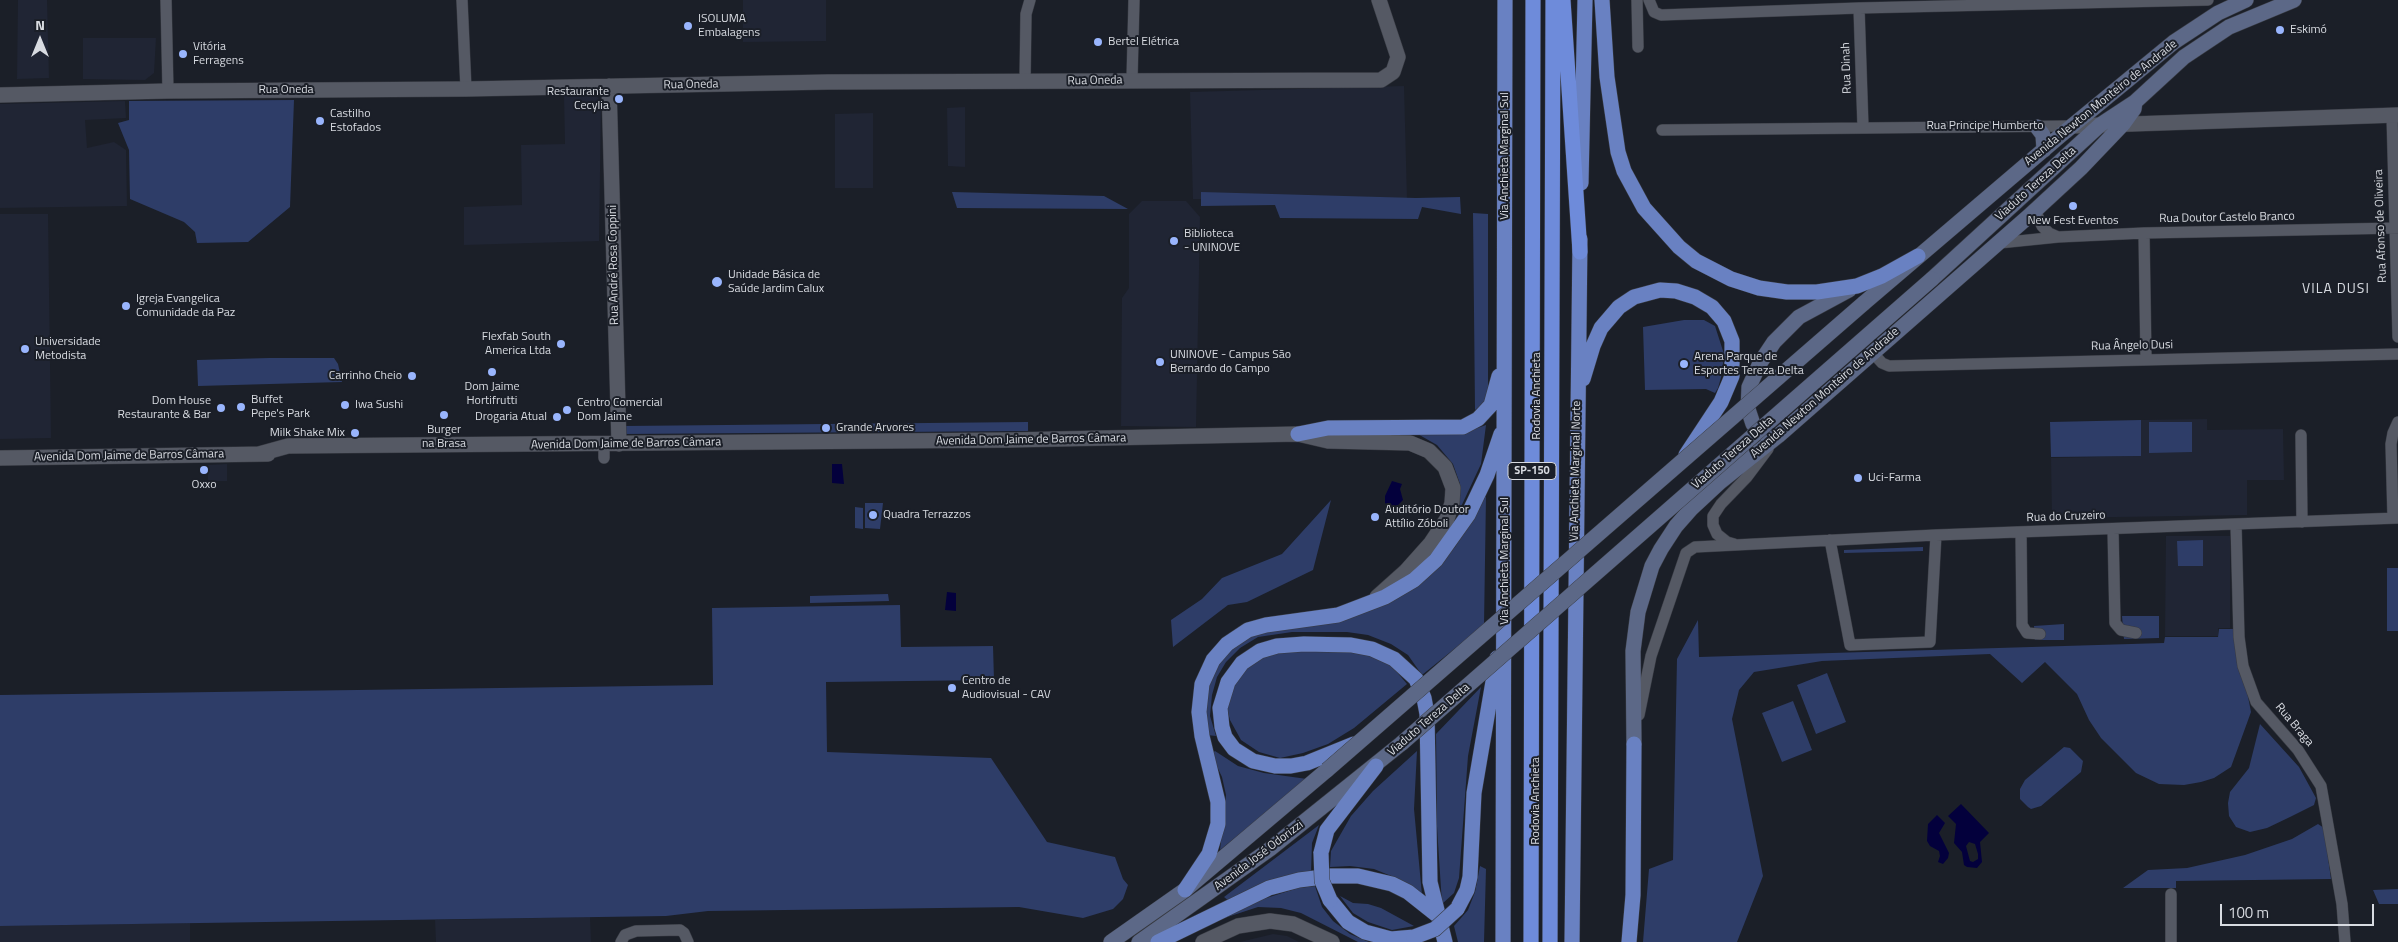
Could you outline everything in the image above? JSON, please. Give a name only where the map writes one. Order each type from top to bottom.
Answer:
[{"type":"highway","name":"Via Anchieta Marginal Sul","points":[[1503,942],[1506,0]]},
{"type":"highway","name":"Rodovia Anchieta","points":[[1531,942],[1533,0]]},
{"type":"highway","name":"Rodovia Anchieta","points":[[1550,942],[1553,0]]},
{"type":"highway","points":[[1563,0],[1580,252]]},
{"type":"highway","name":"Via Anchieta Marginal Norte","points":[[1572,942],[1577,402],[1585,0]]},
{"type":"highway","points":[[1602,0],[1607,77],[1618,152],[1634,191],[1662,230],[1696,261],[1731,279],[1758,288],[1803,292],[1857,286],[1882,276],[1918,256]]},
{"type":"highway","points":[[1577,402],[1593,346],[1601,328],[1612,314],[1626,302],[1643,294],[1660,290],[1676,291],[1704,301],[1719,313],[1729,330],[1734,358],[1729,385],[1721,402],[1682,461]]},
{"type":"highway","points":[[1298,434],[1328,428],[1448,428],[1467,426],[1480,417],[1493,400],[1505,330]]},
{"type":"highway","points":[[1185,890],[1209,854],[1218,824],[1218,802],[1204,743],[1199,712],[1202,684],[1213,660],[1227,644],[1256,628],[1275,623],[1322,618],[1368,604],[1414,580],[1448,546],[1468,515],[1480,490],[1505,421]]},
{"type":"highway","points":[[1376,766],[1328,830],[1321,853],[1322,881],[1330,900],[1348,922],[1365,932],[1391,939],[1414,938],[1435,929],[1457,909],[1467,890],[1470,877],[1474,793],[1505,619]]},
{"type":"highway","points":[[1241,755],[1225,737],[1220,708],[1224,690],[1232,675],[1254,654],[1268,648],[1288,645],[1336,644],[1372,649],[1400,663],[1416,679],[1426,705],[1428,866],[1437,915],[1445,942]]},
{"type":"highway","points":[[1204,743],[1217,745],[1228,752],[1241,755],[1252,761],[1274,766],[1307,763],[1358,743]]},
{"type":"highway","points":[[1630,942],[1633,895],[1634,744]]},
{"type":"highway","points":[[1158,942],[1269,888],[1299,880],[1331,876],[1358,876],[1392,884],[1408,892],[1437,915]]},
{"type":"main road","name":"Avenida Newton Monteiro de Andrade","points":[[1918,256],[2174,42],[2204,22],[2246,0]]},
{"type":"main road","name":"Avenida Newton Monteiro de Andrade","points":[[2088,136],[2100,125],[2135,102],[2184,57],[2212,36],[2236,23],[2294,0]]},
{"type":"main road","name":"Avenida Newton Monteiro de Andrade","points":[[1634,744],[1634,636],[1642,595],[1652,566],[1669,536],[1691,509],[1719,483],[1778,436],[1999,243],[2081,168],[2124,123],[2134,109],[2135,102]]},
{"type":"main road","points":[[2037,126],[2043,135],[2044,150]]},
{"type":"main road","name":"Viaduto Tereza Delta","points":[[1376,766],[1932,279],[2088,136]]},
{"type":"main road","points":[[1358,743],[1918,256]]},
{"type":"main road","points":[[1778,436],[1763,433],[1753,424],[1750,417],[1748,403],[1749,387],[1760,363],[1774,342],[1799,317],[1829,298],[1857,286]]},
{"type":"main road","name":"Avenida José Odorizzi","points":[[1110,942],[1185,890],[1358,743]]},
{"type":"main road","name":"Avenida José Odorizzi","points":[[1139,942],[1236,875],[1376,766]]},
{"type":"street","points":[[166,0],[168,91]]},
{"type":"street","points":[[462,0],[466,89]]},
{"type":"street","points":[[1024,81],[1026,14],[1030,0]]},
{"type":"street","points":[[1132,80],[1134,0]]},
{"type":"street","name":"Rua Oneda","points":[[0,95],[828,82],[1381,80],[1393,72],[1398,57],[1379,0]]},
{"type":"street","points":[[1637,0],[1638,47]]},
{"type":"street","points":[[1649,0],[1654,12],[1661,15],[1859,8],[2208,0]]},
{"type":"street","points":[[2196,0],[2204,11],[2204,22]]},
{"type":"street","name":"Rua Dinah","points":[[1859,8],[1863,127]]},
{"type":"street","name":"Rua André Rosa Coppini","points":[[609,86],[609,449]]},
{"type":"street","name":"Rua Principe Humberto","points":[[1662,130],[2072,126],[2395,115]]},
{"type":"street","name":"Rua Afonso de Oliveira","points":[[2395,115],[2398,337]]},
{"type":"street","points":[[2035,210],[2042,226],[2049,233],[2058,237]]},
{"type":"street","name":"Rua Doutor Castelo Branco","points":[[1999,243],[2058,237],[2144,233],[2397,228]]},
{"type":"street","points":[[2144,233],[2146,359]]},
{"type":"street","name":"Rua Ângelo Dusi","points":[[1872,352],[1882,363],[1889,366],[2398,354]]},
{"type":"street","points":[[2396,518],[2391,444],[2398,422]]},
{"type":"street","name":"Avenida Dom Jaime de Barros Câmara","points":[[259,454],[288,446],[534,450],[1298,434],[1328,441],[1397,441],[1416,445],[1440,461],[1451,480],[1452,503],[1442,527],[1406,571],[1368,604]]},
{"type":"street","points":[[2301,435],[2302,522]]},
{"type":"street","points":[[1736,545],[1727,542],[1717,534],[1713,525],[1713,516],[1778,436]]},
{"type":"street","name":"Avenida Dom Jaime de Barros Câmara","points":[[0,458],[333,453],[348,447]]},
{"type":"street","name":"Rua do Cruzeiro","points":[[1634,744],[1648,671],[1686,553],[1695,547],[1936,535],[2396,518]]},
{"type":"street","name":"Rua Braga","points":[[2236,524],[2239,637],[2243,666],[2256,702],[2298,750],[2321,786],[2342,904],[2345,942]]},
{"type":"street","points":[[2113,529],[2115,623],[2121,630],[2136,633]]},
{"type":"street","points":[[2021,532],[2022,625],[2027,633],[2040,634]]},
{"type":"street","points":[[1830,540],[1850,645],[1930,642],[1936,535]]},
{"type":"street","points":[[2171,894],[2171,942]]},
{"type":"street","points":[[1203,942],[1238,926],[1270,921],[1293,924],[1332,942]]},
{"type":"street","points":[[621,942],[625,935],[636,931],[680,930],[684,933],[688,942]]},
{"type":"shaded area","points":[[18,0],[47,0],[49,78],[17,79]]},
{"type":"shaded area","points":[[743,0],[826,0],[826,41],[743,42]]},
{"type":"shaded area","points":[[83,38],[156,38],[154,73],[145,80],[83,79]]},
{"type":"shaded area","points":[[1404,86],[1407,199],[1193,199],[1190,92]]},
{"type":"shaded area","points":[[595,94],[601,102],[599,241],[464,245],[464,207],[522,205],[521,145],[565,144],[564,95]]},
{"type":"shaded area","points":[[294,100],[290,207],[248,242],[197,243],[195,232],[184,222],[130,199],[129,150],[118,123],[129,120],[129,101]]},
{"type":"shaded area","points":[[125,101],[126,118],[85,120],[87,148],[114,142],[126,150],[127,206],[0,208],[0,104]]},
{"type":"shaded area","points":[[965,107],[965,167],[948,166],[947,108]]},
{"type":"shaded area","points":[[873,113],[873,188],[835,188],[835,114]]},
{"type":"shaded area","points":[[952,192],[1104,196],[1128,209],[957,208]]},
{"type":"shaded area","points":[[1201,192],[1416,198],[1460,197],[1461,214],[1422,207],[1418,219],[1280,218],[1275,205],[1201,206]]},
{"type":"shaded area","name":"UNINOVE - Campus São Bernardo do Campo","points":[[1142,201],[1186,201],[1200,217],[1196,427],[1121,426],[1122,298],[1129,288],[1129,214]]},
{"type":"shaded area","points":[[1473,213],[1488,214],[1488,400],[1475,410]]},
{"type":"shaded area","name":"Universidade Metodista","points":[[0,214],[48,214],[51,438],[0,439]]},
{"type":"shaded area","name":"Arena Parque de Esportes Tereza Delta","points":[[1684,320],[1704,320],[1715,326],[1724,354],[1722,374],[1718,388],[1715,393],[1706,389],[1645,390],[1643,327]]},
{"type":"shaded area","points":[[334,358],[338,364],[342,382],[198,386],[197,360]]},
{"type":"shaded area","points":[[2207,419],[2207,430],[2283,429],[2284,480],[2247,480],[2247,515],[2052,518],[2051,458],[2141,456],[2141,420]]},
{"type":"shaded area","points":[[2141,420],[2141,456],[2051,457],[2050,422]]},
{"type":"shaded area","name":"Grande Arvores","points":[[1028,422],[1028,431],[623,434],[624,426]]},
{"type":"shaded area","points":[[2149,422],[2192,422],[2192,452],[2149,453]]},
{"type":"shaded area","points":[[1486,425],[1481,464],[1459,511],[1460,484],[1453,464],[1437,445],[1416,433],[1460,434]]},
{"type":"shaded area","points":[[227,464],[227,481],[208,481],[208,465]]},
{"type":"shaded area","points":[[832,464],[842,464],[844,484],[832,483]]},
{"type":"shaded area","points":[[1392,481],[1402,484],[1400,489],[1403,500],[1396,507],[1385,503],[1385,496]]},
{"type":"shaded area","points":[[1486,496],[1484,625],[1422,675],[1408,655],[1391,644],[1368,635],[1347,632],[1292,632],[1258,637],[1240,648],[1226,662],[1217,677],[1212,695],[1210,716],[1216,736],[1207,735],[1205,687],[1210,674],[1233,644],[1260,630],[1334,623],[1432,570],[1455,547]]},
{"type":"shaded area","points":[[1331,500],[1313,570],[1247,602],[1228,605],[1173,647],[1171,620],[1202,599],[1222,578],[1282,554]]},
{"type":"shaded area","name":"Quadra Terrazzos","points":[[865,503],[883,503],[880,529],[865,528]]},
{"type":"shaded area","points":[[855,507],[863,508],[863,529],[855,528]]},
{"type":"shaded area","points":[[2166,536],[2230,536],[2230,628],[2218,628],[2218,636],[2165,636]]},
{"type":"shaded area","points":[[2203,540],[2203,566],[2178,566],[2177,541]]},
{"type":"shaded area","points":[[1923,547],[1923,551],[1844,553],[1844,550]]},
{"type":"shaded area","points":[[2387,568],[2398,568],[2398,631],[2387,631]]},
{"type":"shaded area","points":[[947,592],[956,593],[956,611],[945,610]]},
{"type":"shaded area","points":[[888,594],[889,601],[810,603],[810,596]]},
{"type":"shaded area","points":[[900,605],[901,647],[993,646],[994,680],[826,682],[827,752],[991,758],[1047,842],[1115,857],[1123,879],[1128,885],[1123,899],[1113,909],[1083,918],[1019,907],[708,911],[666,916],[0,926],[0,695],[713,685],[712,608]]},
{"type":"shaded area","points":[[2122,616],[2159,616],[2159,638],[2124,639]]},
{"type":"shaded area","points":[[1698,620],[1699,657],[2164,643],[2165,637],[2218,637],[2219,629],[2235,629],[2251,712],[2231,767],[2214,778],[2201,782],[2184,785],[2159,784],[2136,773],[2101,738],[2089,720],[2077,694],[2045,662],[2022,683],[1990,654],[1822,661],[1754,672],[1739,690],[1732,719],[1763,876],[1737,942],[1643,942],[1649,869],[1673,860],[1677,659]]},
{"type":"shaded area","points":[[2064,624],[2064,640],[2035,640],[2034,626]]},
{"type":"shaded area","points":[[1354,648],[1391,665],[1407,684],[1354,728],[1328,744],[1303,753],[1280,758],[1259,752],[1241,740],[1230,720],[1227,708],[1228,695],[1241,670],[1266,653]]},
{"type":"shaded area","points":[[1827,673],[1846,722],[1816,734],[1797,685]]},
{"type":"shaded area","points":[[1481,687],[1468,756],[1459,878],[1454,893],[1442,904],[1437,827],[1436,734]]},
{"type":"shaded area","points":[[1793,701],[1812,750],[1782,762],[1762,713]]},
{"type":"shaded area","points":[[2260,724],[2299,767],[2316,798],[2314,805],[2267,828],[2250,832],[2236,827],[2229,816],[2228,803],[2230,792],[2249,768]]},
{"type":"shaded area","points":[[2064,747],[2070,748],[2083,761],[2081,772],[2041,806],[2031,809],[2020,799],[2020,789],[2025,780]]},
{"type":"shaded area","points":[[1215,751],[1238,766],[1264,773],[1307,779],[1220,850],[1226,795],[1222,777],[1211,754]]},
{"type":"shaded area","points":[[1417,751],[1414,809],[1422,895],[1396,878],[1374,869],[1350,866],[1330,867],[1331,851],[1351,816],[1373,791]]},
{"type":"shaded area","points":[[1961,804],[1989,833],[1980,842],[1982,862],[1977,868],[1964,865],[1962,852],[1954,843],[1956,824],[1948,816]],"holes":[[[1969,842],[1975,844],[1978,859],[1973,862],[1970,861],[1966,846]]]},
{"type":"shaded area","points":[[1937,815],[1945,823],[1939,833],[1949,853],[1948,858],[1943,864],[1938,862],[1939,851],[1930,846],[1927,841],[1928,824]]},
{"type":"shaded area","points":[[2318,824],[2324,828],[2331,879],[2176,881],[2176,888],[2123,888],[2148,870],[2187,868],[2245,855],[2292,839]]},
{"type":"shaded area","points":[[1319,825],[1312,843],[1311,873],[1229,901],[1224,897]]},
{"type":"shaded area","points":[[1480,866],[1486,869],[1484,942],[1458,942],[1454,926],[1468,910],[1475,892]]},
{"type":"shaded area","points":[[1315,886],[1322,907],[1333,921],[1350,934],[1369,942],[1358,942],[1301,913],[1281,908],[1258,907],[1206,924],[1260,900],[1298,888]]},
{"type":"shaded area","points":[[2398,889],[2398,904],[2379,904],[2373,890]]},
{"type":"shaded area","points":[[1340,896],[1353,903],[1368,904],[1381,908],[1414,926],[1392,930],[1368,922],[1353,913]]},
{"type":"shaded area","points":[[590,917],[591,942],[436,942],[435,920]]},
{"type":"shaded area","points":[[190,923],[190,942],[0,942],[0,926]]},
{"type":"shaded area","points":[[1273,934],[1287,936],[1299,942],[1240,942]]},
{"type":"place","name":"ISOLUMA Embalagens","points":[[688,26]]},
{"type":"place","name":"Eskimó","points":[[2280,30]]},
{"type":"place","name":"Bertel Elétrica","points":[[1098,42]]},
{"type":"place","name":"Vitória Ferragens","points":[[183,54]]},
{"type":"place","name":"Restaurante Cecylia","points":[[619,99]]},
{"type":"place","name":"Castilho Estofados","points":[[320,121]]},
{"type":"place","name":"New Fest Eventos","points":[[2073,206]]},
{"type":"place","name":"Biblioteca - UNINOVE","points":[[1174,241]]},
{"type":"place","name":"Unidade Básica de Saúde Jardim Calux","points":[[717,282]]},
{"type":"place","name":"Igreja Evangelica Comunidade da Paz","points":[[126,306]]},
{"type":"place","name":"Flexfab South America Ltda","points":[[561,344]]},
{"type":"place","name":"Universidade Metodista","points":[[25,349]]},
{"type":"place","name":"UNINOVE - Campus São Bernardo do Campo","points":[[1160,362]]},
{"type":"place","name":"Arena Parque de Esportes Tereza Delta","points":[[1684,364]]},
{"type":"place","name":"Dom Jaime Hortifrutti","points":[[492,372]]},
{"type":"place","name":"Carrinho Cheio","points":[[412,376]]},
{"type":"place","name":"Iwa Sushi","points":[[345,405]]},
{"type":"place","name":"Buffet Pepe's Park","points":[[241,407]]},
{"type":"place","name":"Dom House Restaurante & Bar","points":[[221,408]]},
{"type":"place","name":"Centro Comercial Dom Jaime","points":[[567,410]]},
{"type":"place","name":"Burger na Brasa","points":[[444,415]]},
{"type":"place","name":"Drogaria Atual","points":[[557,417]]},
{"type":"place","name":"Grande Arvores","points":[[826,428]]},
{"type":"place","name":"Milk Shake Mix","points":[[355,433]]},
{"type":"place","name":"Oxxo","points":[[204,470]]},
{"type":"place","name":"Uci-Farma","points":[[1858,478]]},
{"type":"place","name":"Quadra Terrazzos","points":[[873,515]]},
{"type":"place","name":"Auditório Doutor Attílio Zóboli","points":[[1375,517]]},
{"type":"place","name":"Centro de Audiovisual - CAV","points":[[952,688]]},
{"type":"district","name":"VILA DUSI","points":[[2336,290]]}]
